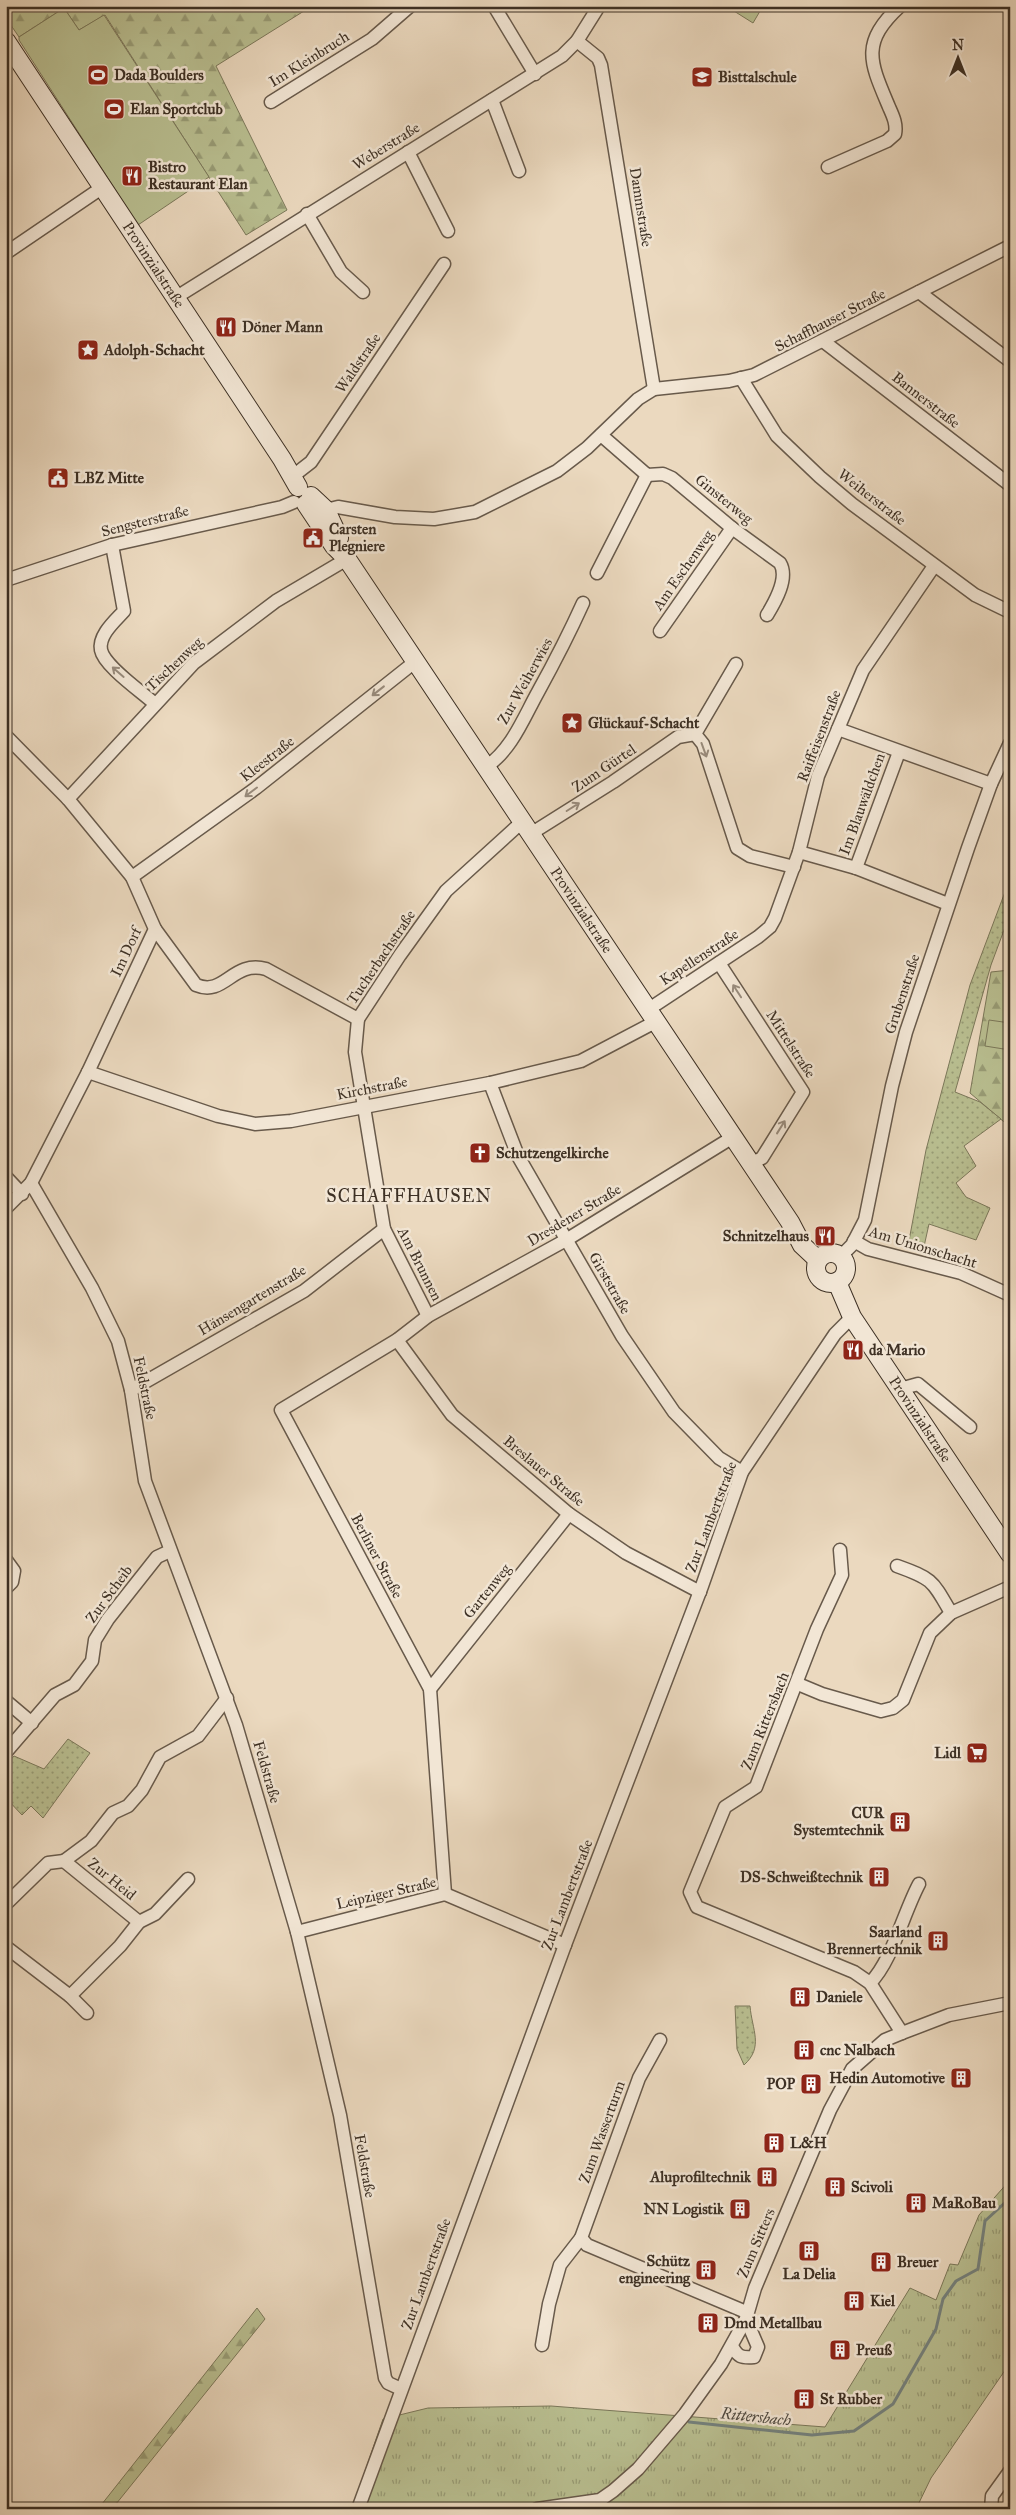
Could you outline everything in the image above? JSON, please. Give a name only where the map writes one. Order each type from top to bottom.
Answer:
[{"type":"street","name":"Im Kleinbruch","points":[[271,102],[372,39],[410,6]]},
{"type":"street","points":[[494,6],[535,74]]},
{"type":"street","name":"Weberstraße","points":[[176,298],[307,214],[562,56],[577,41],[599,6]]},
{"type":"street","points":[[828,167],[887,141],[895,134],[895,124],[877,78],[872,57],[877,32],[886,19],[900,6]]},
{"type":"street","name":"Provinzialstraße","points":[[6,41],[176,298],[334,546],[347,559]]},
{"type":"street","name":"Dammstraße","points":[[577,41],[598,58],[601,65],[654,389]]},
{"type":"street","points":[[492,100],[519,171]]},
{"type":"street","points":[[408,152],[448,231]]},
{"type":"street","points":[[6,253],[103,188]]},
{"type":"street","points":[[307,214],[341,272],[363,292]]},
{"type":"street","name":"Schaffhauser Straße","points":[[654,389],[741,378],[764,371],[1010,246]]},
{"type":"street","name":"Waldstraße","points":[[301,493],[311,462],[444,264]]},
{"type":"street","points":[[919,292],[1010,361]]},
{"type":"street","name":"Bannerstraße","points":[[822,341],[1010,485]]},
{"type":"street","name":"Weiherstraße","points":[[741,378],[771,428],[784,444],[852,504],[975,595],[1010,612]]},
{"type":"street","points":[[326,510],[338,507],[394,517],[420,519],[462,516],[545,478],[576,457],[638,400],[654,389]]},
{"type":"street","points":[[597,573],[647,475],[601,435]]},
{"type":"street","name":"Ginsterweg","points":[[647,475],[663,474],[672,478],[732,528],[780,563],[783,570],[783,580],[767,615]]},
{"type":"street","name":"Provinzialstraße","points":[[301,493],[326,510],[347,559],[653,1015],[790,1222],[802,1245],[818,1260]]},
{"type":"street","name":"Sengsterstraße","points":[[6,580],[112,544],[282,507],[301,493]]},
{"type":"street","name":"Am Eschenweg","points":[[660,631],[732,528]]},
{"type":"street","points":[[112,544],[124,611],[111,625],[103,638],[101,649],[108,662],[155,704]]},
{"type":"street","name":"Tischenweg","points":[[68,799],[194,663],[276,601],[347,559]]},
{"type":"street","name":"Raiffeisenstraße","points":[[765,932],[775,918],[794,867],[818,776],[863,670],[934,566]]},
{"type":"street","name":"Zur Weiherwies","points":[[486,767],[500,756],[512,740],[564,644],[583,603]]},
{"type":"street","name":"Kleestraße","points":[[132,877],[231,808],[416,661]]},
{"type":"street","points":[[736,664],[695,734],[703,744],[737,848],[750,856],[794,867]]},
{"type":"street","name":"Im Blauwäldchen","points":[[838,729],[991,784]]},
{"type":"street","name":"Zum Gürtel","points":[[528,827],[613,782],[678,737],[695,734]]},
{"type":"street","name":"Im Dorf","points":[[6,736],[68,799],[132,877],[155,929],[88,1072],[31,1184],[9,1206]]},
{"type":"street","name":"Grubenstraße","points":[[841,1256],[854,1241],[865,1220],[892,1086],[906,1032],[948,904],[991,784],[1010,743]]},
{"type":"street","name":"Im Blauwäldchen","points":[[856,868],[899,752]]},
{"type":"street","name":"Tucherbachstraße","points":[[155,929],[196,985],[205,988],[217,986],[243,969],[254,965],[266,969],[358,1019],[400,955],[446,892],[528,827]]},
{"type":"street","name":"Im Blauwäldchen","points":[[799,852],[856,868],[948,904]]},
{"type":"street","name":"Kapellenstraße","points":[[653,1015],[718,962],[765,932]]},
{"type":"street","name":"Mittelstraße","points":[[718,962],[803,1092],[762,1158],[750,1164]]},
{"type":"street","name":"Kirchstraße","points":[[88,1072],[218,1116],[254,1124],[291,1121],[490,1083],[581,1061],[653,1015]]},
{"type":"street","name":"Am Brunnen","points":[[358,1019],[355,1052],[384,1229],[428,1316]]},
{"type":"street","name":"Girststraße","points":[[490,1083],[518,1156],[622,1336],[674,1412],[719,1458],[742,1472]]},
{"type":"street","name":"Dresdener Straße","points":[[428,1316],[566,1240],[733,1137]]},
{"type":"street","points":[[6,1177],[22,1194]]},
{"type":"street","name":"Feldstraße","points":[[31,1184],[92,1288],[118,1341],[131,1390],[145,1481],[227,1698],[297,1932],[340,2115],[384,2378],[388,2384],[401,2389]]},
{"type":"street","name":"Hänsengartenstraße","points":[[131,1390],[304,1291],[384,1229]]},
{"type":"street","name":"Am Unionschacht","points":[[854,1241],[868,1249],[961,1273],[1010,1295]]},
{"type":"street","points":[[827,1253],[841,1256],[846,1270],[844,1275],[836,1282],[827,1282],[819,1277],[816,1268],[818,1260],[827,1253]]},
{"type":"street","name":"Provinzialstraße","points":[[836,1282],[852,1317],[1010,1554]]},
{"type":"street","name":"Berliner Straße","points":[[428,1316],[397,1340],[281,1410],[430,1689],[445,1894]]},
{"type":"street","name":"Zur Lambertstraße","points":[[358,2509],[565,1945],[700,1592],[742,1472],[835,1334],[852,1317]]},
{"type":"street","name":"Breslauer Straße","points":[[397,1340],[452,1415],[569,1514],[626,1553],[700,1592]]},
{"type":"street","points":[[900,1389],[918,1384],[970,1427]]},
{"type":"street","name":"Gartenweg","points":[[430,1689],[569,1514]]},
{"type":"street","name":"Zum Rittersbach","points":[[840,1550],[842,1575],[818,1630],[756,1787],[725,1807],[690,1892],[697,1907],[854,1972],[870,1983],[902,2033]]},
{"type":"street","name":"Zur Scheib","points":[[6,1752],[55,1695],[74,1685],[92,1661],[95,1640],[108,1619],[156,1557],[170,1551]]},
{"type":"street","points":[[6,1560],[14,1571],[12,1582],[6,1588]]},
{"type":"street","points":[[897,1566],[926,1577],[935,1587],[951,1613]]},
{"type":"street","points":[[798,1684],[822,1694],[881,1711],[893,1708],[903,1700],[930,1633],[951,1613],[1010,1587]]},
{"type":"street","name":"Zur Heid","points":[[6,1904],[48,1863],[64,1861],[91,1841],[113,1812],[128,1806],[142,1790],[160,1757],[198,1736],[227,1698]]},
{"type":"street","points":[[6,1701],[32,1723]]},
{"type":"street","name":"Zur Heid","points":[[64,1861],[139,1922]]},
{"type":"street","points":[[70,1996],[120,1946],[139,1922],[155,1914],[188,1879]]},
{"type":"street","points":[[870,1983],[881,1972],[906,1907],[919,1884]]},
{"type":"street","name":"Leipziger Straße","points":[[297,1932],[445,1894],[565,1945]]},
{"type":"street","points":[[6,1947],[70,1996],[87,2013]]},
{"type":"street","name":"Zum Sitters","points":[[537,2509],[600,2500],[638,2469],[685,2414],[732,2346],[830,2110],[852,2069],[885,2040],[949,2015],[1010,2003]]},
{"type":"street","name":"Zum Wasserturm","points":[[542,2345],[549,2304],[560,2265],[581,2238],[638,2078],[660,2040]]},
{"type":"street","points":[[581,2238],[587,2245],[746,2316],[758,2347],[754,2357],[743,2358],[738,2356],[732,2346]]},
{"type":"street","points":[[991,2509],[992,2496],[1008,2475]]},
{"type":"green space","points":[[6,6],[312,6],[216,66],[287,210],[246,235],[105,15],[79,30],[64,8],[19,37],[6,18]]},
{"type":"green space","points":[[726,6],[763,6],[753,23]]},
{"type":"green space","name":"Elan Sportclub","points":[[64,8],[79,30],[104,15],[209,177],[138,225],[19,40],[19,37]]},
{"type":"green space","points":[[1008,884],[1010,884],[1010,914],[991,965],[955,1092],[980,1102],[1001,1119],[964,1146],[976,1166],[956,1183],[966,1197],[990,1208],[976,1240],[929,1224],[923,1251],[908,1246],[926,1150],[970,985]]},
{"type":"green space","points":[[1010,970],[1010,1127],[970,1093],[991,972]]},
{"type":"green space","points":[[989,1020],[1010,1023],[1010,1050],[985,1046]]},
{"type":"green space","points":[[68,1739],[90,1753],[43,1818],[31,1806],[22,1815],[6,1798],[6,1765],[14,1756],[44,1769]]},
{"type":"green space","points":[[735,2006],[750,2006],[754,2030],[754,2052],[744,2065],[737,2049]]},
{"type":"green space","points":[[1010,2180],[1010,2363],[931,2478],[916,2509],[352,2509],[383,2419],[428,2408],[551,2406],[825,2427],[910,2288],[936,2300],[950,2264],[958,2265],[979,2215]]},
{"type":"green space","points":[[257,2308],[265,2319],[112,2509],[98,2509]]},
{"type":"waterway","name":"Rittersbach","points":[[689,2422],[812,2435],[854,2431],[893,2404],[936,2329],[943,2299],[956,2281],[978,2269],[985,2221],[1010,2198]]},
{"type":"place","name":"Dada Boulders","points":[[98,75]]},
{"type":"place","name":"Bisttalschule","points":[[702,77]]},
{"type":"place","name":"Elan Sportclub","points":[[114,109]]},
{"type":"place","name":"Bistro Restaurant Elan","points":[[132,176]]},
{"type":"place","name":"Döner Mann","points":[[226,327]]},
{"type":"place","name":"Adolph-Schacht","points":[[88,350]]},
{"type":"place","name":"LBZ Mitte","points":[[58,478]]},
{"type":"place","name":"Carsten Plegniere","points":[[313,538]]},
{"type":"place","name":"Glückauf-Schacht","points":[[572,723]]},
{"type":"place","name":"Schutzengelkirche","points":[[480,1153]]},
{"type":"place","name":"Schnitzelhaus","points":[[825,1236]]},
{"type":"place","name":"da Mario","points":[[853,1350]]},
{"type":"place","name":"Lidl","points":[[977,1753]]},
{"type":"place","name":"CUR Systemtechnik","points":[[900,1822]]},
{"type":"place","name":"DS-Schweißtechnik","points":[[879,1877]]},
{"type":"place","name":"Saarland Brennertechnik","points":[[938,1941]]},
{"type":"place","name":"Daniele","points":[[800,1997]]},
{"type":"place","name":"cnc Nalbach","points":[[804,2050]]},
{"type":"place","name":"Hedin Automotive","points":[[961,2078]]},
{"type":"place","name":"POP","points":[[811,2084]]},
{"type":"place","name":"L&H","points":[[774,2143]]},
{"type":"place","name":"Aluprofiltechnik","points":[[767,2177]]},
{"type":"place","name":"Scivoli","points":[[835,2187]]},
{"type":"place","name":"MaRoBau","points":[[916,2203]]},
{"type":"place","name":"NN Logistik","points":[[740,2209]]},
{"type":"place","name":"La Delia","points":[[809,2251]]},
{"type":"place","name":"Breuer","points":[[881,2262]]},
{"type":"place","name":"Schütz engineering","points":[[706,2270]]},
{"type":"place","name":"Kiel","points":[[854,2301]]},
{"type":"place","name":"Dmd Metallbau","points":[[708,2323]]},
{"type":"place","name":"Preuß","points":[[840,2350]]},
{"type":"place","name":"St Rubber","points":[[804,2399]]},
{"type":"district","name":"SCHAFFHAUSEN","points":[[409,1196]]}]
